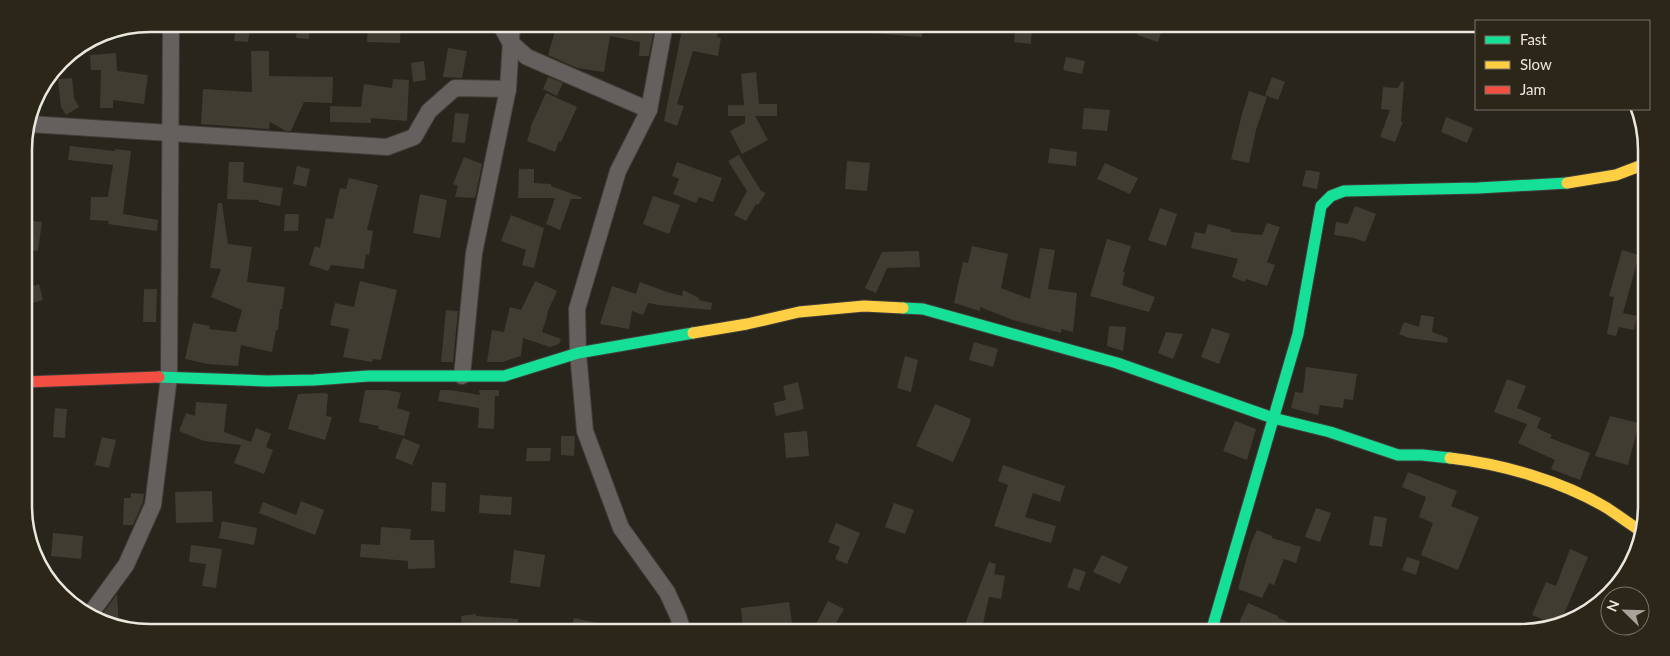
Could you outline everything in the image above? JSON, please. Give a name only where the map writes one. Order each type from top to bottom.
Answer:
[{"type":"street","points":[[95,609],[126,566],[153,505],[169,377],[171,32]]},
{"type":"street","points":[[504,32],[510,42],[527,56],[649,110]]},
{"type":"street","points":[[462,376],[474,253],[508,89],[511,32]]},
{"type":"street","points":[[664,32],[649,110],[618,171],[577,309],[578,353],[585,431],[621,528],[667,592],[680,624]]},
{"type":"street","points":[[36,124],[387,147],[414,137],[429,111],[455,88],[508,89]]},
{"type":"street","points":[[1214,623],[1298,334],[1322,206],[1330,196],[1344,191],[1486,188],[1579,183],[1627,174],[1638,168]]},
{"type":"street","points":[[32,382],[169,377],[268,381],[368,376],[504,376],[578,353],[747,324],[799,312],[864,306],[923,309],[1117,363],[1273,418],[1330,432],[1398,456],[1422,455],[1457,459],[1496,466],[1531,476],[1574,492],[1606,508],[1635,527]]},
{"type":"building","points":[[235,32],[250,32],[248,42],[234,41]]},
{"type":"building","points":[[297,32],[309,32],[309,39],[296,38]]},
{"type":"building","points":[[368,32],[401,32],[400,43],[367,42]]},
{"type":"building","points":[[555,32],[654,32],[649,56],[639,56],[640,42],[610,36],[604,72],[577,68],[548,55]]},
{"type":"building","points":[[681,32],[718,32],[717,37],[721,38],[718,56],[693,51],[677,104],[684,106],[677,126],[664,121]]},
{"type":"building","points":[[870,32],[922,32],[922,37]]},
{"type":"building","points":[[1015,32],[1032,32],[1031,44],[1014,42]]},
{"type":"building","points":[[1138,32],[1161,32],[1158,42],[1137,35]]},
{"type":"building","points":[[448,48],[467,51],[462,78],[443,77]]},
{"type":"building","points":[[251,51],[269,51],[269,76],[333,77],[332,103],[304,102],[291,131],[286,131],[270,122],[269,129],[201,124],[203,89],[252,92]]},
{"type":"building","points":[[116,53],[117,71],[148,75],[144,104],[113,100],[113,108],[100,108],[101,70],[91,70],[90,55]]},
{"type":"building","points":[[1066,57],[1085,61],[1082,74],[1063,70]]},
{"type":"building","points":[[424,61],[426,80],[413,82],[411,63]]},
{"type":"building","points":[[756,72],[759,104],[777,104],[777,116],[755,116],[768,140],[742,154],[730,131],[745,123],[745,116],[728,116],[728,105],[744,105],[741,74]]},
{"type":"building","points":[[548,77],[563,83],[557,96],[543,89]]},
{"type":"building","points":[[1272,77],[1285,82],[1278,100],[1265,95]]},
{"type":"building","points":[[72,78],[74,98],[79,107],[66,115],[61,107],[58,79]]},
{"type":"building","points":[[393,79],[409,80],[407,121],[371,118],[371,123],[330,122],[330,106],[361,107],[364,84],[392,88]]},
{"type":"building","points":[[1401,82],[1404,82],[1401,122],[1403,122],[1395,142],[1380,137],[1390,110],[1381,109],[1383,87],[1398,88]]},
{"type":"building","points":[[1249,91],[1267,97],[1256,130],[1249,163],[1231,159]]},
{"type":"building","points":[[546,93],[577,107],[555,152],[527,141],[530,128]]},
{"type":"building","points":[[1084,108],[1110,110],[1107,131],[1082,129]]},
{"type":"building","points":[[455,113],[469,114],[465,143],[452,142]]},
{"type":"building","points":[[1446,117],[1473,128],[1467,143],[1441,132]]},
{"type":"building","points":[[70,146],[131,151],[123,214],[158,220],[157,231],[108,224],[109,221],[90,220],[91,197],[108,197],[113,165],[68,160]]},
{"type":"building","points":[[1050,148],[1077,152],[1076,166],[1048,163]]},
{"type":"building","points":[[739,155],[761,191],[766,193],[758,205],[756,204],[746,221],[734,215],[747,191],[728,161]]},
{"type":"building","points":[[464,157],[482,164],[475,198],[455,197],[458,186],[453,184]]},
{"type":"building","points":[[847,161],[870,163],[867,191],[845,189]]},
{"type":"building","points":[[229,162],[244,162],[243,182],[283,188],[280,206],[259,202],[259,200],[227,199]]},
{"type":"building","points":[[677,162],[722,178],[713,202],[699,197],[696,203],[673,194],[679,179],[672,176]]},
{"type":"building","points":[[1105,163],[1138,178],[1130,194],[1097,179]]},
{"type":"building","points":[[297,166],[310,169],[306,187],[293,184]]},
{"type":"building","points":[[519,169],[534,169],[534,183],[551,184],[551,186],[581,197],[581,199],[571,199],[560,230],[546,224],[555,198],[518,198]]},
{"type":"building","points":[[1306,170],[1320,172],[1317,189],[1302,186]]},
{"type":"building","points":[[349,178],[378,185],[367,230],[373,231],[369,255],[366,254],[364,269],[331,265],[328,271],[309,265],[315,246],[320,248],[326,218],[333,219],[340,188],[346,189]]},
{"type":"building","points":[[420,194],[447,200],[440,238],[413,233]]},
{"type":"building","points":[[653,196],[680,205],[669,234],[643,224]]},
{"type":"building","points":[[218,203],[222,203],[228,244],[252,247],[247,282],[285,287],[278,330],[276,330],[272,352],[241,345],[238,366],[207,364],[185,359],[193,323],[210,326],[209,329],[236,332],[242,310],[211,297],[221,269],[210,268]]},
{"type":"building","points":[[1355,206],[1376,214],[1365,242],[1334,235],[1336,222],[1348,224]]},
{"type":"building","points":[[1160,208],[1177,214],[1166,246],[1148,240]]},
{"type":"building","points":[[285,214],[299,214],[298,231],[284,231]]},
{"type":"building","points":[[511,215],[544,228],[534,268],[522,265],[526,250],[501,241]]},
{"type":"building","points":[[33,221],[42,222],[38,251],[33,250]]},
{"type":"building","points":[[1267,223],[1280,227],[1267,262],[1275,265],[1267,286],[1246,279],[1245,282],[1232,277],[1238,259],[1191,248],[1195,232],[1205,234],[1208,224],[1231,230],[1231,232],[1262,235]]},
{"type":"building","points":[[1107,239],[1131,246],[1123,272],[1125,272],[1122,285],[1155,297],[1149,312],[1090,296]]},
{"type":"building","points":[[972,246],[1008,254],[1001,288],[1030,299],[1040,248],[1055,250],[1048,289],[1077,293],[1073,332],[1061,329],[1061,333],[1013,320],[980,307],[980,311],[954,303],[963,262],[968,263]]},
{"type":"building","points":[[1622,250],[1638,255],[1623,313],[1637,316],[1634,330],[1619,327],[1616,336],[1607,334],[1614,297],[1609,296]]},
{"type":"building","points":[[919,251],[920,267],[887,268],[876,293],[865,288],[882,252]]},
{"type":"building","points":[[360,281],[397,290],[381,360],[373,359],[372,362],[343,357],[349,329],[330,325],[335,303],[354,307]]},
{"type":"building","points":[[535,281],[557,291],[547,313],[542,332],[561,339],[559,344],[550,347],[523,338],[521,356],[502,362],[487,362],[492,330],[504,332],[510,307],[521,310]]},
{"type":"building","points":[[640,282],[682,296],[683,290],[699,298],[699,300],[712,303],[711,310],[648,303],[643,315],[632,311],[629,329],[600,324],[612,286],[636,294]]},
{"type":"building","points":[[39,284],[43,300],[33,303],[33,286]]},
{"type":"building","points":[[144,289],[157,289],[156,322],[143,322]]},
{"type":"building","points":[[446,310],[458,311],[453,362],[441,362]]},
{"type":"building","points":[[1421,315],[1434,317],[1432,332],[1448,338],[1447,343],[1409,338],[1399,334],[1404,322],[1419,327]]},
{"type":"building","points":[[1109,326],[1126,327],[1123,351],[1107,346]]},
{"type":"building","points":[[1212,328],[1230,334],[1219,364],[1201,357]]},
{"type":"building","points":[[1166,332],[1183,334],[1173,359],[1158,353]]},
{"type":"building","points":[[974,342],[998,349],[993,367],[969,360]]},
{"type":"building","points":[[905,356],[918,360],[911,392],[897,388]]},
{"type":"building","points":[[1306,367],[1357,374],[1353,400],[1344,399],[1343,408],[1320,405],[1318,415],[1291,408],[1295,392],[1303,393]]},
{"type":"building","points":[[1507,379],[1526,386],[1517,408],[1541,418],[1537,428],[1552,435],[1550,438],[1590,453],[1580,480],[1551,469],[1555,460],[1518,443],[1527,424],[1494,412]]},
{"type":"building","points":[[798,382],[804,409],[776,416],[773,403],[786,400],[783,386]]},
{"type":"building","points":[[365,390],[388,390],[401,393],[397,408],[410,412],[404,436],[378,429],[379,426],[359,422]]},
{"type":"building","points":[[440,390],[480,395],[479,390],[499,390],[499,396],[495,396],[494,429],[478,428],[479,408],[438,401]]},
{"type":"building","points":[[298,394],[328,394],[326,416],[332,417],[325,440],[288,429]]},
{"type":"building","points":[[196,402],[227,404],[224,432],[251,442],[256,428],[271,434],[266,447],[273,450],[264,474],[234,463],[241,445],[204,441],[179,431],[186,413],[195,416]]},
{"type":"building","points":[[935,404],[971,419],[953,462],[916,446]]},
{"type":"building","points":[[55,408],[67,409],[65,438],[53,437]]},
{"type":"building","points":[[1610,416],[1638,423],[1628,465],[1595,456]]},
{"type":"building","points":[[1235,421],[1256,429],[1247,460],[1223,451]]},
{"type":"building","points":[[807,431],[809,456],[786,458],[784,433]]},
{"type":"building","points":[[561,436],[575,436],[574,456],[561,455]]},
{"type":"building","points":[[102,437],[116,440],[109,468],[95,465]]},
{"type":"building","points":[[403,438],[420,445],[412,465],[395,458]]},
{"type":"building","points":[[527,448],[551,448],[550,461],[526,461]]},
{"type":"building","points":[[1003,465],[1065,486],[1060,502],[1033,493],[1025,517],[1056,526],[1051,543],[994,526],[1008,485],[998,481]]},
{"type":"building","points":[[1408,472],[1457,491],[1451,506],[1479,517],[1458,570],[1421,555],[1433,523],[1419,517],[1426,497],[1402,487]]},
{"type":"building","points":[[432,482],[446,483],[445,512],[431,511]]},
{"type":"building","points":[[212,491],[213,522],[176,523],[175,492]]},
{"type":"building","points":[[131,493],[144,494],[143,502],[133,525],[123,525],[124,498],[131,498]]},
{"type":"building","points":[[480,495],[512,497],[511,515],[479,513]]},
{"type":"building","points":[[301,501],[324,510],[315,535],[259,513],[263,502],[296,515]]},
{"type":"building","points":[[894,503],[914,510],[905,534],[885,527]]},
{"type":"building","points":[[1316,508],[1331,513],[1320,542],[1305,537]]},
{"type":"building","points":[[1374,516],[1387,518],[1382,547],[1369,545]]},
{"type":"building","points":[[222,521],[257,528],[254,545],[219,538]]},
{"type":"building","points":[[836,523],[860,533],[847,564],[835,559],[840,547],[828,542]]},
{"type":"building","points":[[381,527],[411,529],[410,540],[434,540],[435,568],[408,569],[408,561],[360,557],[361,544],[380,545]]},
{"type":"building","points":[[1257,530],[1272,536],[1272,538],[1301,547],[1296,563],[1284,559],[1274,585],[1269,583],[1262,598],[1238,589],[1251,543]]},
{"type":"building","points":[[53,533],[83,536],[81,559],[51,556]]},
{"type":"building","points":[[191,545],[222,549],[216,588],[202,586],[206,564],[189,562]]},
{"type":"building","points":[[1570,549],[1588,557],[1564,615],[1545,620],[1532,615],[1546,582],[1556,586]]},
{"type":"building","points":[[514,550],[545,555],[540,587],[510,583]]},
{"type":"building","points":[[1102,555],[1128,567],[1120,584],[1093,572]]},
{"type":"building","points":[[1407,557],[1420,561],[1416,575],[1402,570]]},
{"type":"building","points":[[989,562],[996,564],[994,574],[1005,576],[1001,599],[989,597],[983,623],[965,623]]},
{"type":"building","points":[[1074,568],[1086,572],[1079,591],[1067,587]]},
{"type":"building","points":[[117,594],[118,619],[103,613]]},
{"type":"building","points":[[828,601],[844,609],[836,624],[816,624]]},
{"type":"building","points":[[789,602],[792,624],[742,624],[741,608]]},
{"type":"building","points":[[1248,603],[1290,623],[1239,623]]},
{"type":"building","points":[[476,614],[476,616],[518,619],[518,624],[462,624],[461,616]]},
{"type":"building","points":[[574,618],[601,624],[573,624]]},
{"type":"traffic: fast","points":[[1214,623],[1298,334],[1321,206],[1331,196],[1344,191],[1478,188],[1567,183]]},
{"type":"traffic: fast","points":[[903,308],[923,309],[1117,363],[1273,418],[1330,432],[1398,455],[1450,458]]},
{"type":"traffic: fast","points":[[159,377],[267,381],[368,376],[504,376],[578,353],[693,333]]},
{"type":"traffic: slow","points":[[1567,183],[1616,175],[1638,167]]},
{"type":"traffic: slow","points":[[693,333],[747,324],[799,312],[864,306],[903,308]]},
{"type":"traffic: slow","points":[[1450,458],[1511,469],[1551,482],[1589,498],[1635,527]]},
{"type":"traffic: jam","points":[[32,382],[159,377]]}]
